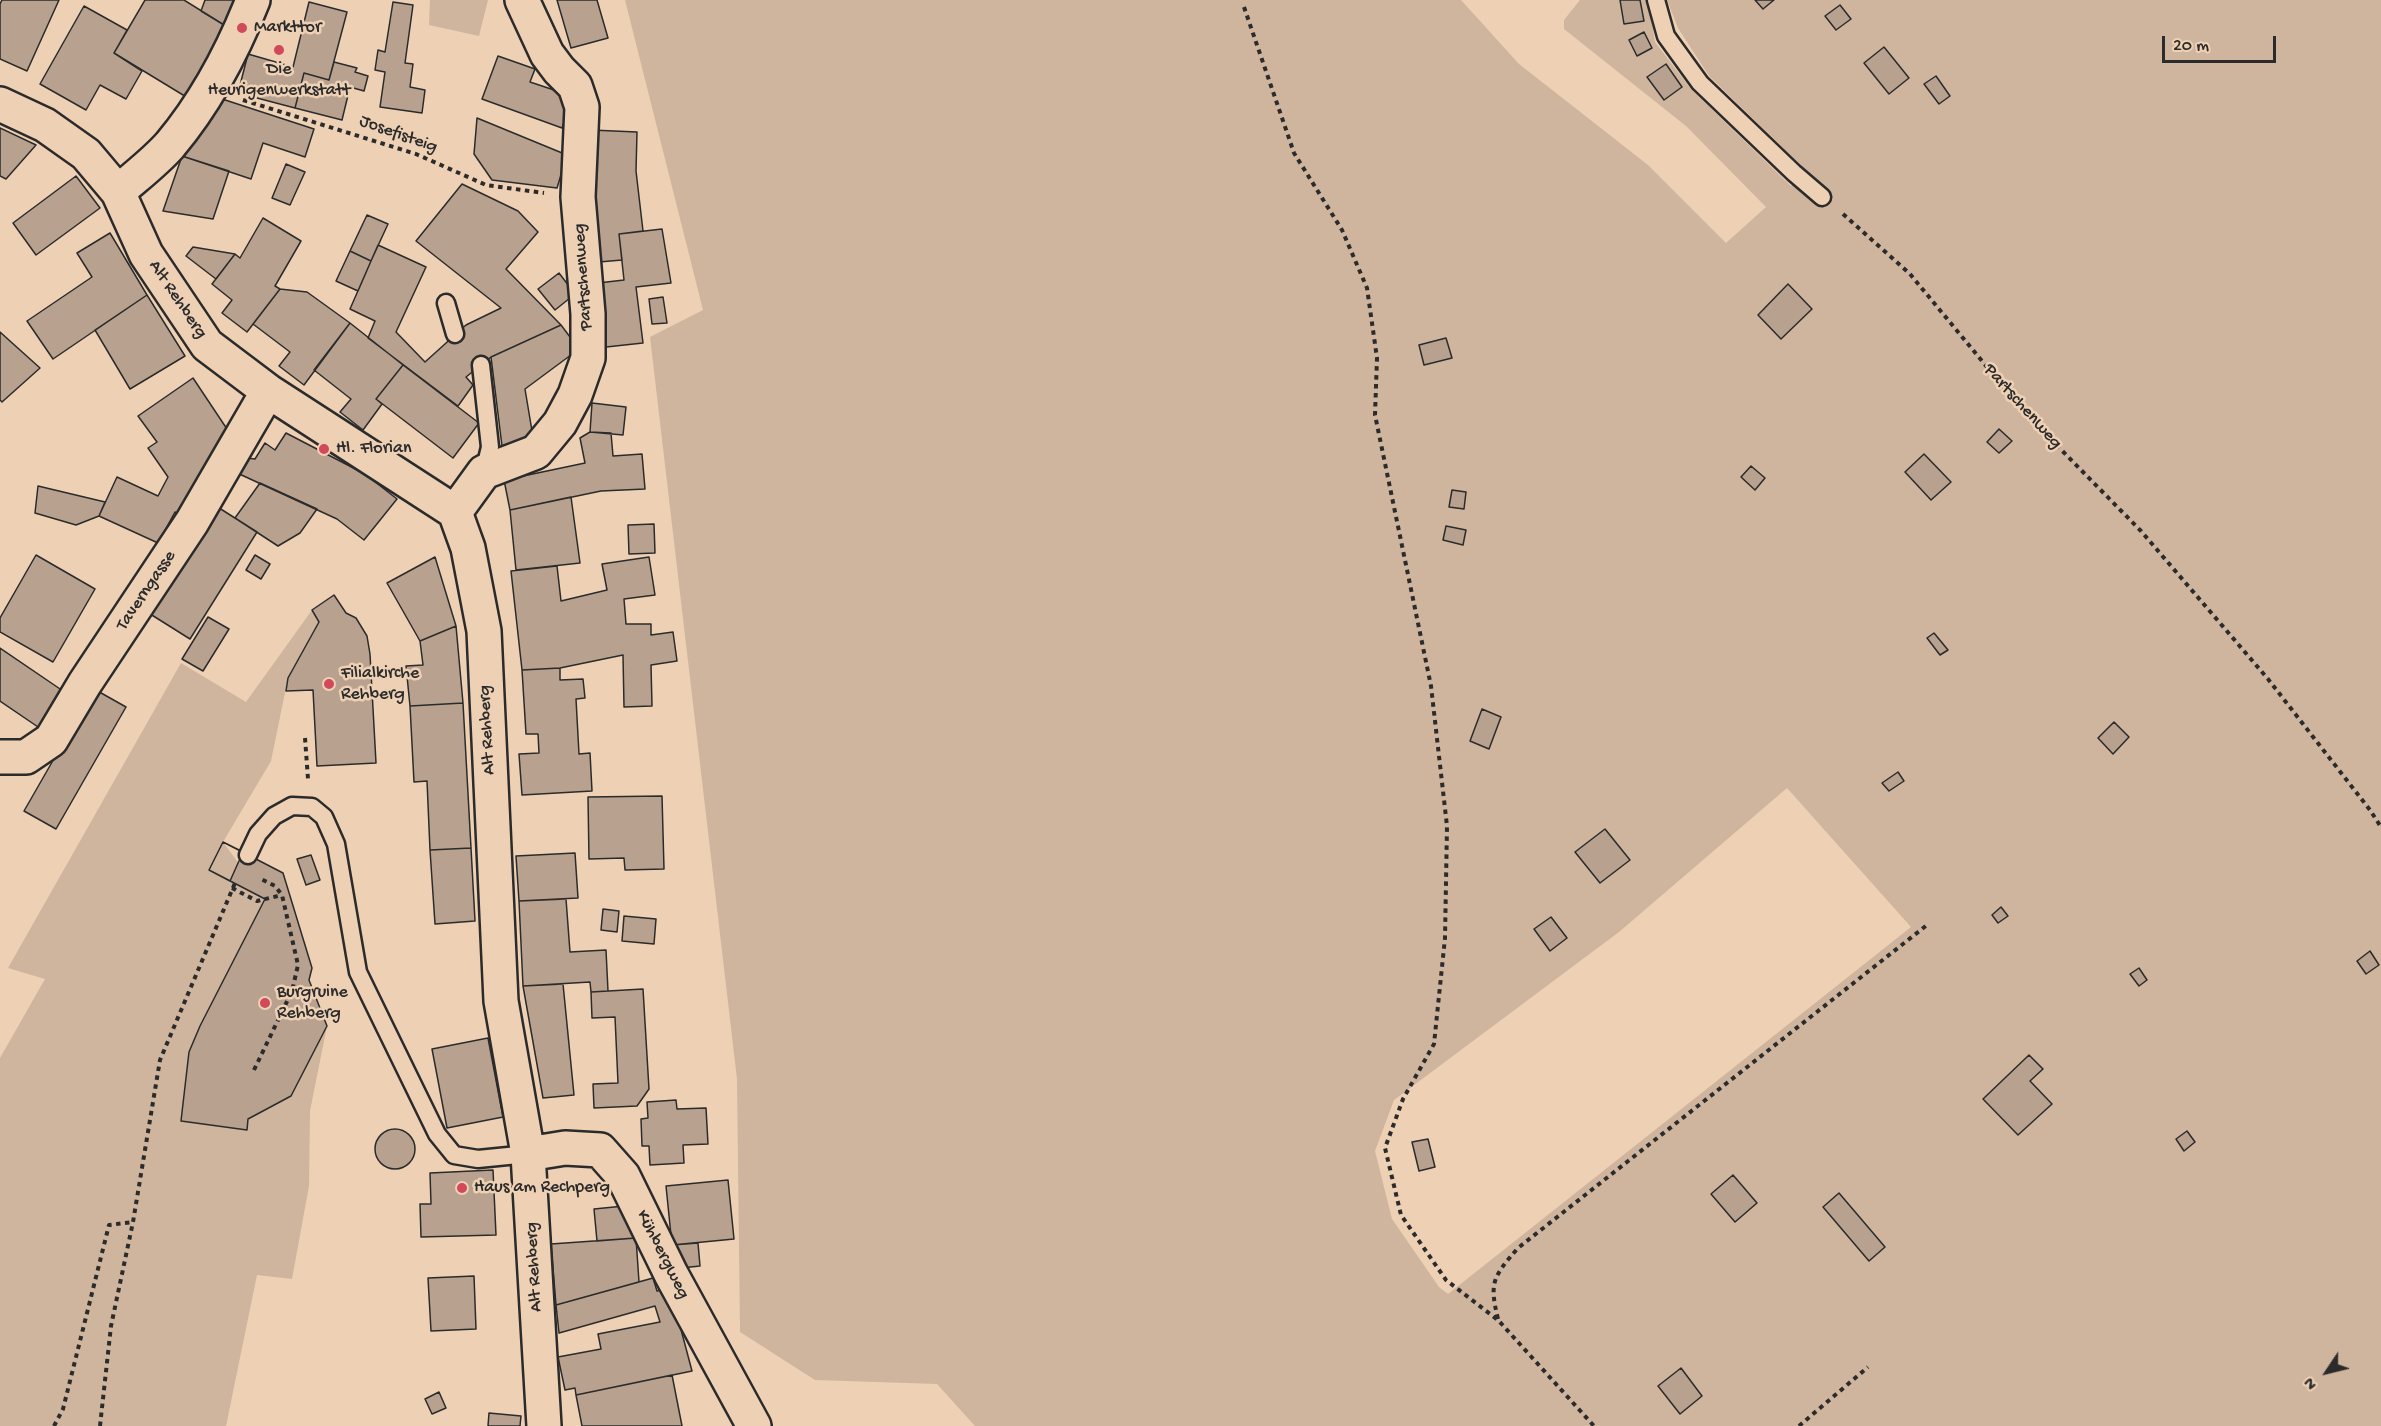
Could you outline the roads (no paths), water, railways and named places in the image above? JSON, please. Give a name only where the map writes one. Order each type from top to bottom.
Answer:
[{"type":"street","points":[[118,192],[169,146],[211,90],[236,43],[254,0]]},
{"type":"street","name":"Partschenweg","points":[[484,472],[536,453],[560,423],[575,395],[588,358],[588,314],[578,197],[582,106],[575,86],[547,54],[522,0]]},
{"type":"street","name":"Alt Rehberg","points":[[0,104],[45,125],[86,154],[118,192],[146,254],[207,345],[268,392],[455,512],[468,548],[484,631],[501,1001],[528,1154],[544,1426]]},
{"type":"street","name":"Taverngasse","points":[[0,757],[26,757],[51,740],[85,683],[192,522],[268,392]]},
{"type":"street","points":[[455,512],[484,472]]},
{"type":"street","name":"Kühbergweg","points":[[528,1154],[565,1148],[600,1150],[622,1176],[671,1274],[754,1426]]},
{"type":"lane","points":[[1656,0],[1666,36],[1700,82],[1822,197]]},
{"type":"lane","points":[[446,303],[456,334]]},
{"type":"lane","points":[[481,366],[490,447],[484,472]]},
{"type":"lane","points":[[248,855],[258,834],[274,816],[292,806],[312,807],[324,817],[336,844],[358,972],[437,1134],[454,1155],[478,1159],[528,1154]]},
{"type":"place","name":"Markttor","points":[[242,28]]},
{"type":"place","name":"Die Heurigenwerkstatt","points":[[279,50]]},
{"type":"place","name":"Hl. Florian","points":[[324,449]]},
{"type":"place","name":"Filialkirche Rehberg","points":[[329,684]]},
{"type":"place","name":"Burgruine Rehberg","points":[[265,1003]]},
{"type":"place","name":"Haus am Rechperg","points":[[462,1188]]}]
